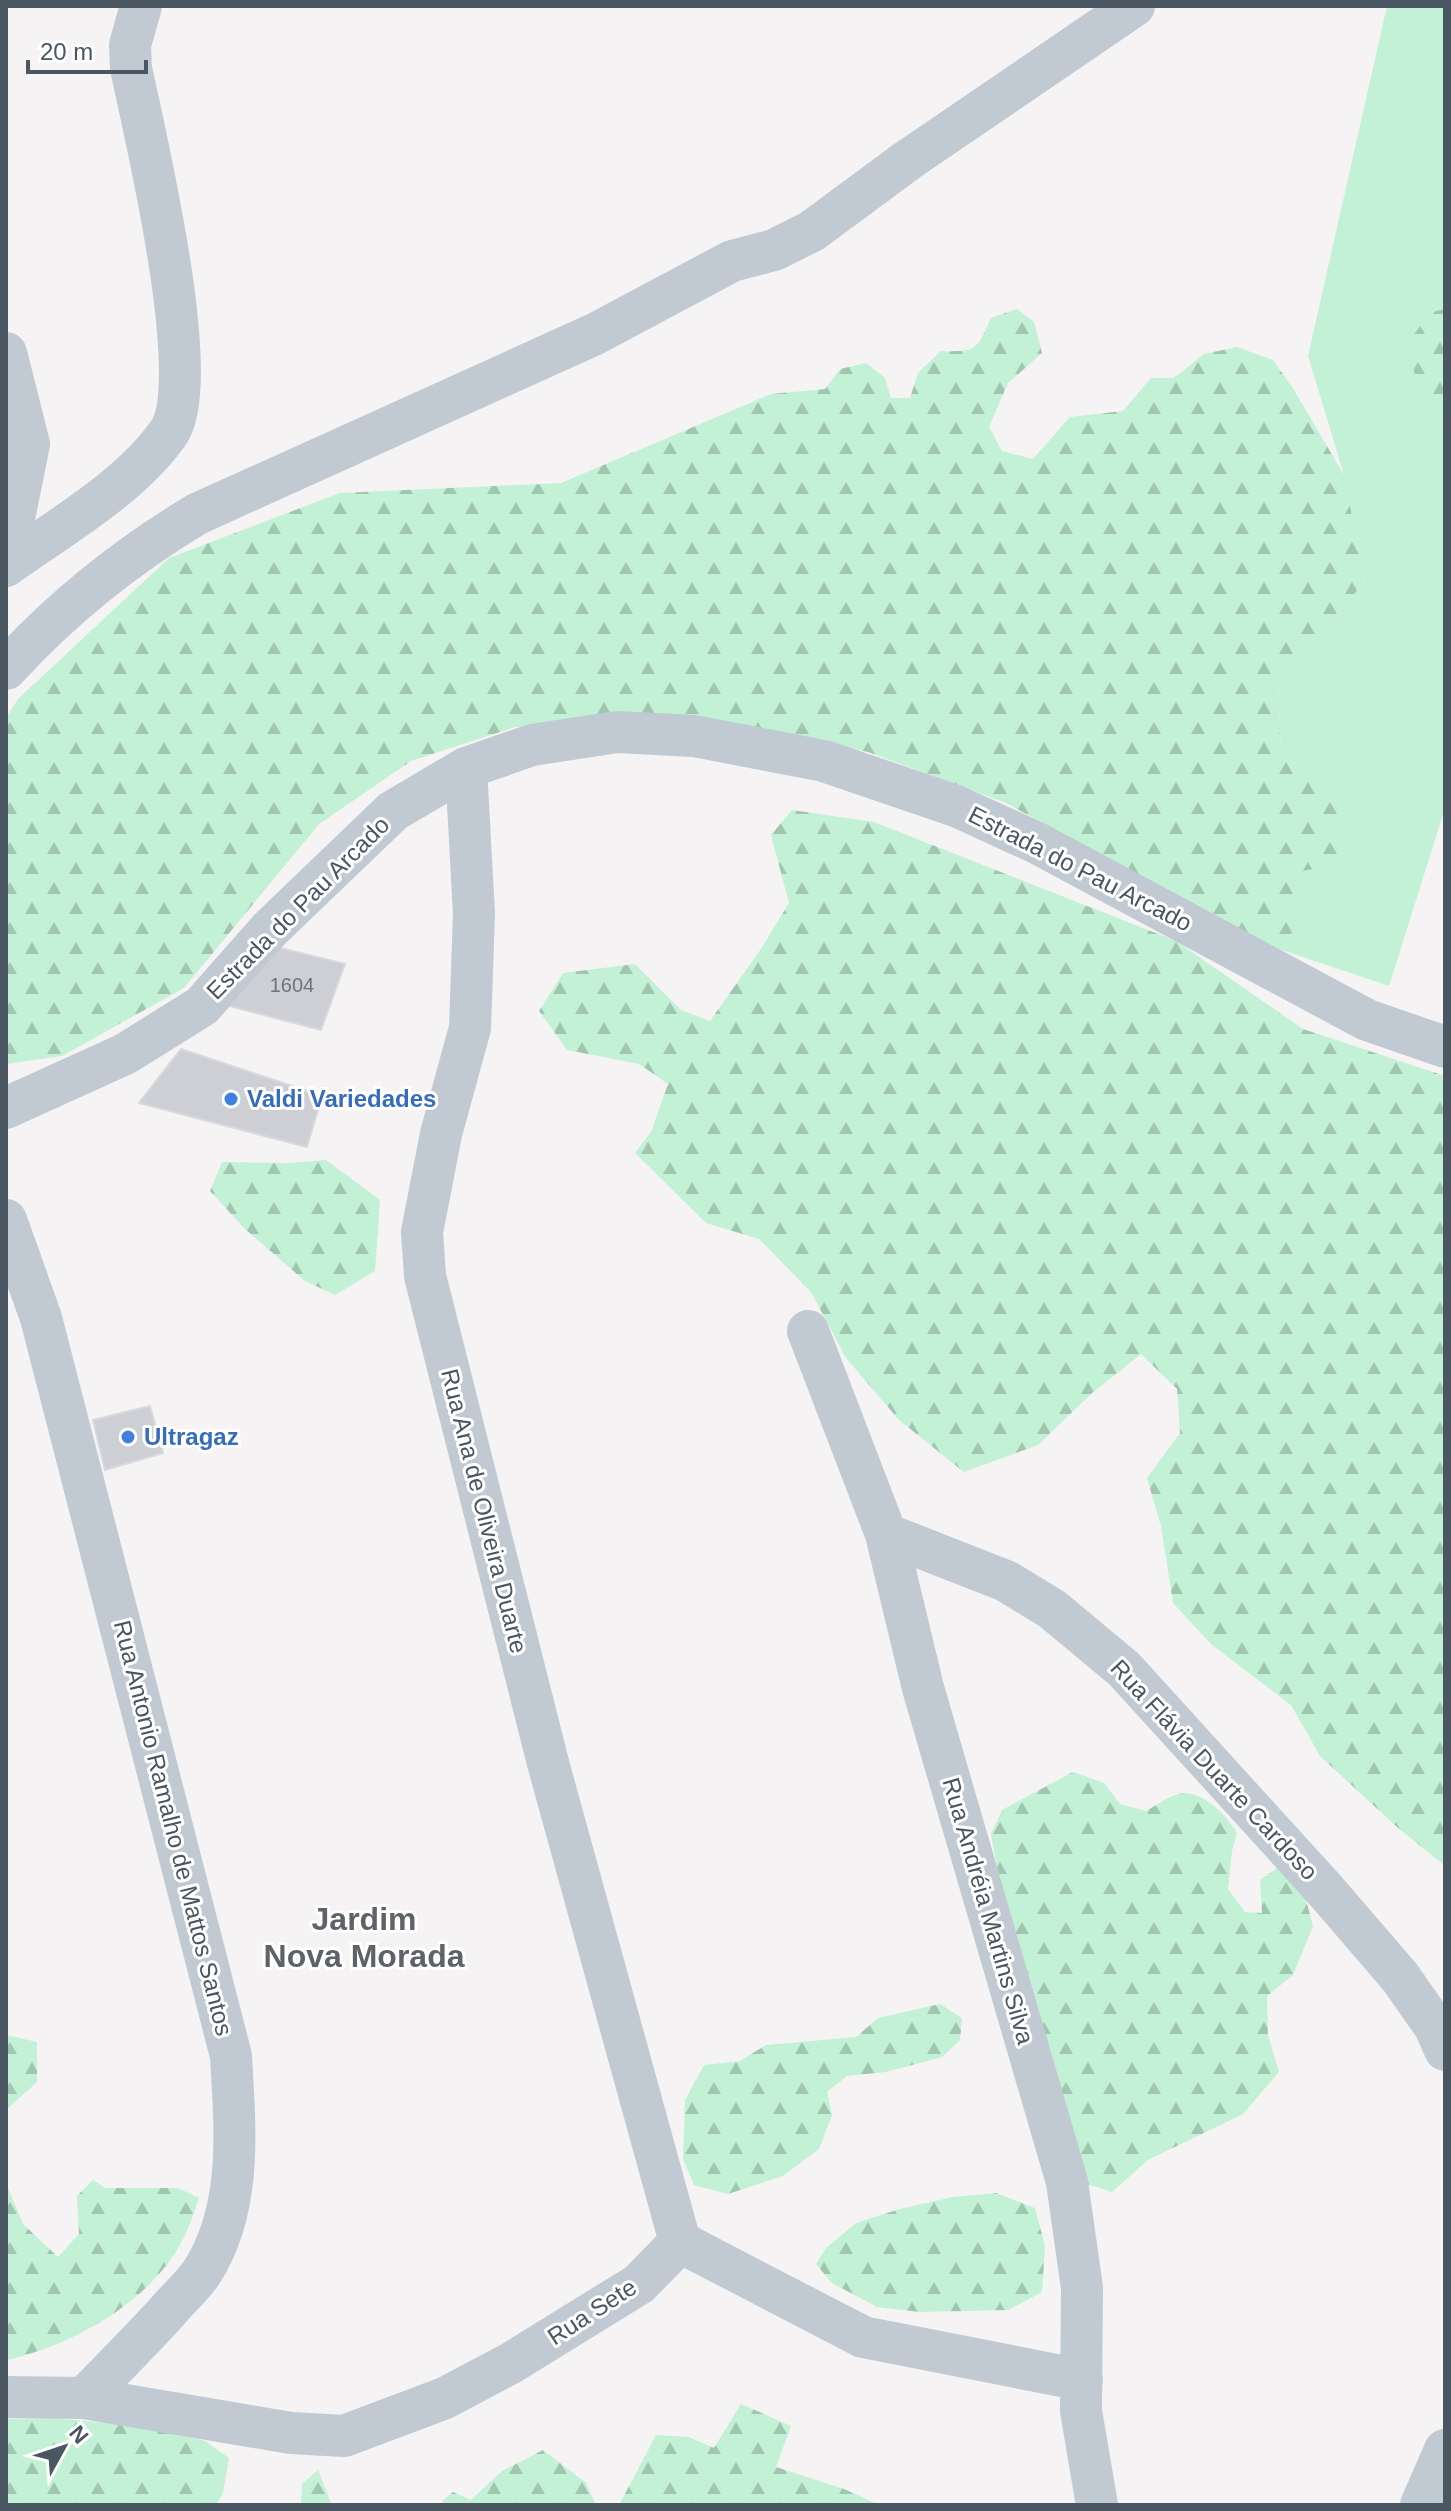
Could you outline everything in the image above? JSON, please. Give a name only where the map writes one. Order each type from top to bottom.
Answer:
[{"type":"street","points":[[6,566],[128,478],[170,430],[174,419],[178,401],[178,346],[169,251],[131,68],[130,45],[141,6]]},
{"type":"street","points":[[6,669],[25,648],[114,570],[158,537],[197,514],[595,334],[732,261],[774,250],[812,231],[908,160],[1134,6]]},
{"type":"street","points":[[6,353],[29,444],[6,558]]},
{"type":"street","name":"Estrada do Pau Arcado","points":[[6,1108],[125,1054],[202,1006],[270,929],[393,811],[466,768],[532,745],[617,732],[694,736],[824,761],[956,806],[1023,837],[1367,1020],[1445,1047]]},
{"type":"street","name":"Rua Ana de Oliveira Duarte","points":[[466,768],[474,914],[470,1028],[441,1134],[422,1232],[425,1276],[548,1763],[680,2242]]},
{"type":"street","name":"Rua Antonio Ramalho de Mattos Santos","points":[[6,1220],[41,1318],[231,2056],[235,2145],[231,2191],[223,2227],[202,2272],[151,2330],[84,2398]]},
{"type":"street","name":"Rua Andréia Martins Silva","points":[[808,1331],[886,1534],[923,1688],[1067,2182],[1082,2288],[1081,2411],[1097,2505]]},
{"type":"street","name":"Rua Flávia Duarte Cardoso","points":[[886,1534],[1006,1581],[1052,1609],[1124,1669],[1400,1977],[1435,2027],[1445,2050]]},
{"type":"street","points":[[680,2242],[863,2337],[1082,2380]]},
{"type":"street","name":"Rua Sete","points":[[6,2397],[84,2398],[291,2433],[344,2436],[445,2398],[511,2363],[639,2284],[680,2242]]},
{"type":"street","points":[[1421,2505],[1445,2450]]},
{"type":"green space","points":[[1387,6],[1445,6],[1445,309],[1431,312],[1419,400],[1445,424],[1445,808],[1389,986],[1267,945],[1289,873],[1327,790],[1281,752],[1278,680],[1365,582],[1344,475],[1308,356]]},
{"type":"green space","points":[[1017,309],[1034,322],[1042,353],[1008,383],[989,427],[1002,451],[1033,459],[1070,417],[1123,411],[1151,378],[1174,378],[1204,354],[1237,347],[1273,360],[1344,475],[1365,582],[1278,680],[1281,752],[1327,790],[1349,824],[1334,866],[1289,873],[1300,929],[1267,945],[1006,803],[868,752],[696,718],[515,727],[411,761],[319,824],[184,988],[62,1056],[6,1064],[6,718],[18,699],[169,558],[340,493],[561,483],[771,394],[825,389],[840,369],[866,363],[885,378],[891,398],[910,398],[918,373],[941,351],[962,351],[974,347],[991,318]]},
{"type":"green space","points":[[1445,309],[1445,424],[1419,400],[1409,341],[1431,312]]},
{"type":"green space","points":[[792,810],[874,822],[1176,941],[1303,1029],[1445,1076],[1445,1866],[1397,1827],[1320,1756],[1291,1705],[1212,1645],[1173,1603],[1161,1526],[1147,1478],[1180,1433],[1177,1389],[1141,1354],[1091,1394],[1038,1445],[964,1472],[899,1420],[846,1358],[811,1292],[759,1239],[706,1223],[635,1153],[651,1132],[668,1084],[639,1064],[567,1050],[539,1011],[563,973],[635,964],[681,1010],[710,1021],[789,903],[771,835]]},
{"type":"green space","points":[[326,1160],[380,1200],[375,1271],[335,1295],[305,1281],[245,1229],[210,1191],[222,1162]]},
{"type":"green space","points":[[1073,1772],[1104,1783],[1120,1804],[1146,1811],[1175,1795],[1184,1793],[1203,1798],[1226,1818],[1237,1833],[1228,1889],[1245,1912],[1262,1913],[1260,1880],[1280,1866],[1302,1885],[1313,1926],[1293,1975],[1267,1996],[1268,2035],[1279,2072],[1243,2114],[1148,2160],[1112,2192],[1087,2184],[1029,1989],[991,1834],[1002,1810]]},
{"type":"green space","points":[[940,2004],[962,2018],[960,2040],[942,2057],[886,2072],[847,2076],[827,2092],[832,2115],[819,2149],[783,2176],[728,2194],[694,2185],[683,2159],[685,2100],[704,2065],[740,2061],[766,2045],[856,2037],[878,2018]]},
{"type":"green space","points":[[6,2035],[37,2042],[37,2082],[6,2110]]},
{"type":"green space","points":[[93,2180],[105,2188],[178,2188],[199,2198],[185,2234],[169,2261],[131,2301],[83,2332],[6,2360],[6,2183],[23,2224],[58,2257],[79,2234],[77,2196]]},
{"type":"green space","points":[[996,2193],[1035,2208],[1045,2246],[1042,2292],[1008,2310],[920,2312],[877,2307],[832,2283],[816,2264],[826,2248],[856,2223],[953,2197]]},
{"type":"green space","points":[[741,2404],[791,2426],[776,2467],[844,2489],[879,2505],[619,2505],[656,2435],[689,2437],[714,2448]]},
{"type":"green space","points":[[53,2418],[150,2427],[205,2441],[229,2458],[223,2493],[216,2505],[6,2505],[6,2419]]},
{"type":"green space","points":[[543,2450],[586,2483],[596,2505],[442,2505],[443,2500],[453,2492],[471,2500],[502,2471]]},
{"type":"green space","points":[[318,2470],[332,2505],[301,2505],[302,2484]]},
{"type":"building","points":[[280,948],[345,964],[321,1030],[229,1006]]},
{"type":"building","name":"Valdi Variedades","points":[[181,1049],[322,1096],[307,1147],[139,1103]]},
{"type":"building","name":"Ultragaz","points":[[150,1406],[163,1453],[105,1470],[93,1420]]},
{"type":"place","name":"Valdi Variedades","points":[[231,1099]]},
{"type":"place","name":"Ultragaz","points":[[128,1437]]},
{"type":"district","name":"Jardim Nova Morada","points":[[364,1938]]}]
